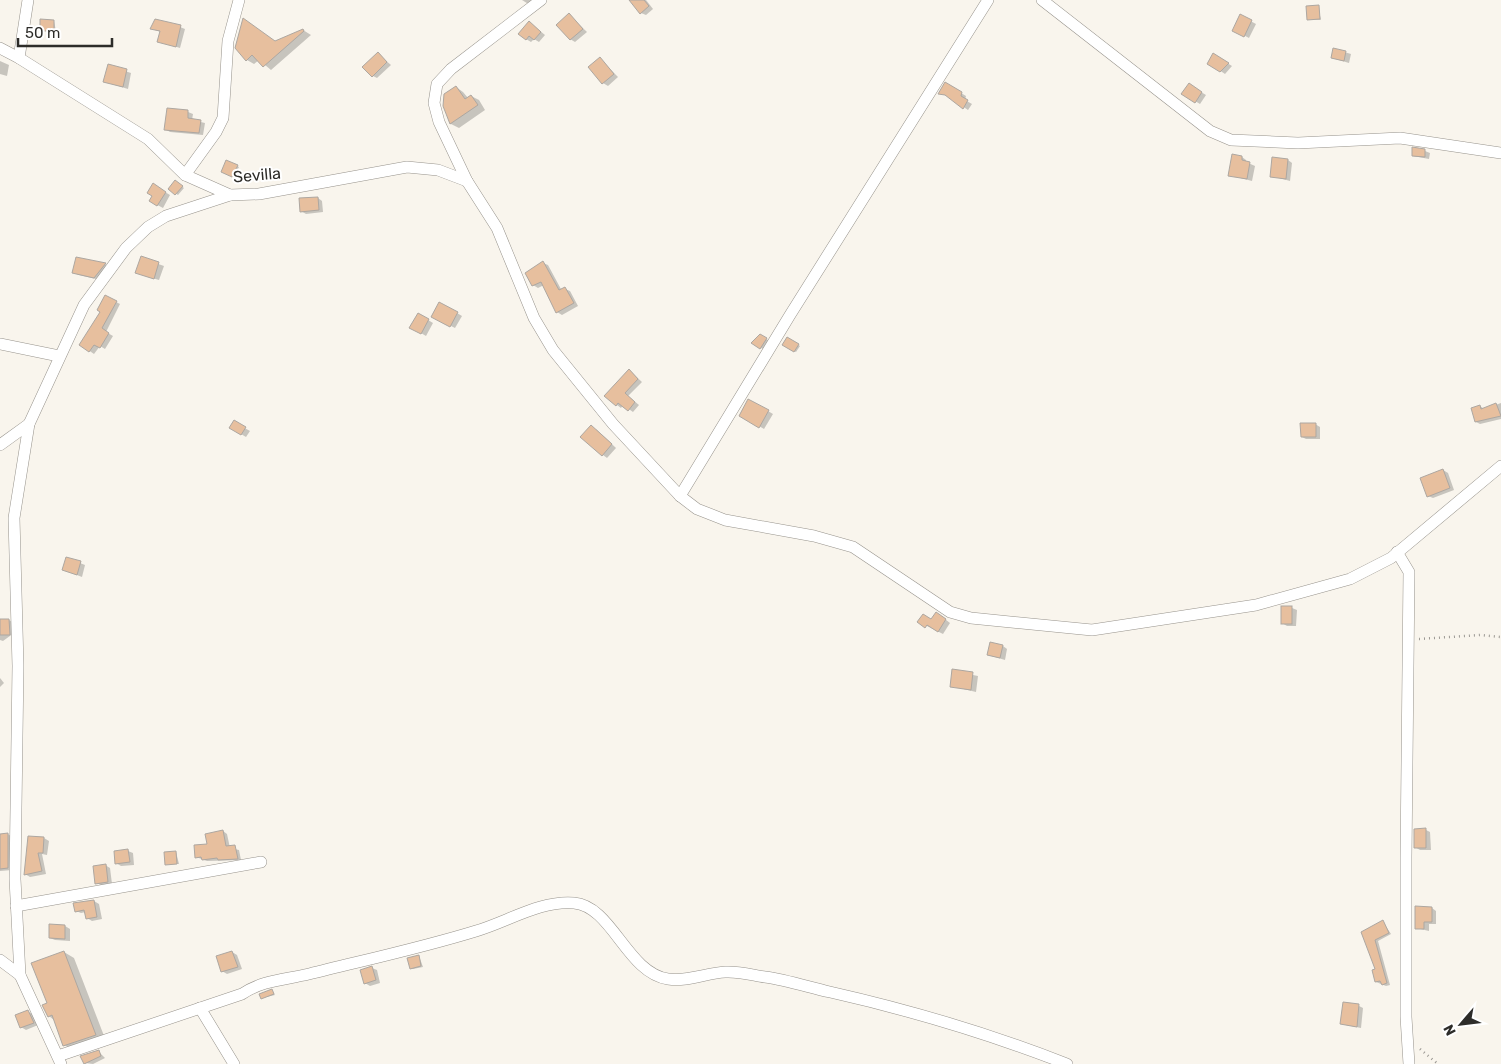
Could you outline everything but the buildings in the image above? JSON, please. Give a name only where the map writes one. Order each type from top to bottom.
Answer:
[{"type":"street","points":[[19,58],[28,0]]},
{"type":"street","points":[[185,175],[216,132],[223,118],[228,41],[239,0]]},
{"type":"street","points":[[540,0],[451,69],[437,84],[434,103],[439,122],[467,181],[497,228],[534,318],[553,350],[613,424],[680,496],[697,509],[725,520],[814,536],[853,547],[950,612],[971,618],[1092,630],[1256,605],[1350,580],[1397,552],[1501,466]]},
{"type":"street","points":[[680,496],[790,315],[988,0]]},
{"type":"street","points":[[1042,0],[1210,131],[1232,140],[1298,143],[1400,138],[1501,153]]},
{"type":"street","name":"Sevilla","points":[[0,48],[148,139],[185,175],[230,195],[259,194],[406,167],[438,170],[467,181]]},
{"type":"street","points":[[230,195],[166,216],[142,232],[126,248],[84,306],[28,424],[14,518],[18,666],[16,906],[20,975],[60,1060],[242,994],[267,981],[299,977],[457,937],[546,906],[577,903],[601,918],[626,949],[642,965],[668,979],[727,972],[767,977],[870,1001],[945,1022],[1067,1064]]},
{"type":"street","points":[[0,344],[59,356]]},
{"type":"street","points":[[0,445],[28,424]]},
{"type":"street","points":[[1397,552],[1409,572],[1406,888],[1406,1017],[1409,1040],[1409,1064]]},
{"type":"street","points":[[16,906],[261,862]]},
{"type":"street","points":[[0,960],[20,975]]},
{"type":"street","points":[[200,1008],[234,1064]]},
{"type":"path","points":[[1408,639],[1480,635],[1501,637]]},
{"type":"path","points":[[1409,1040],[1438,1064]]}]
